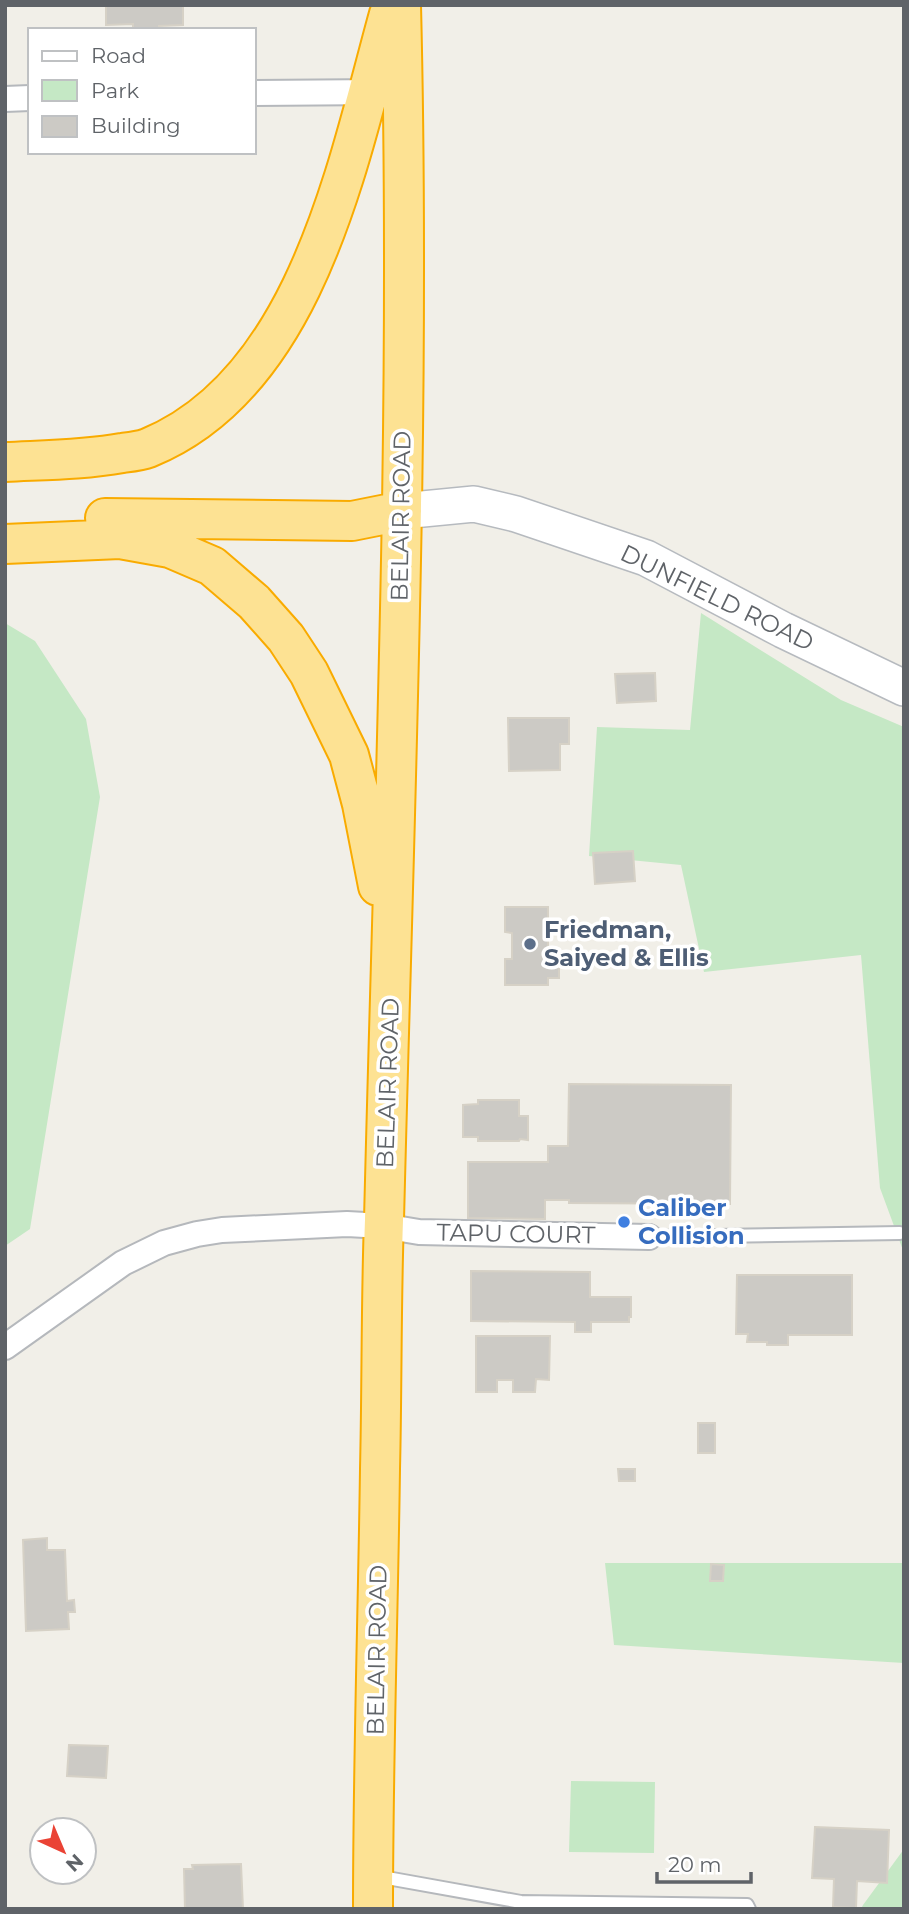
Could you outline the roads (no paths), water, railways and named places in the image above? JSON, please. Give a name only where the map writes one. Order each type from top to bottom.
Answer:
[{"type":"highway","points":[[5,462],[98,457],[145,449],[187,429],[226,397],[262,355],[305,282],[344,181],[385,92],[391,5]]},
{"type":"highway","name":"BELAIR ROAD","points":[[373,1892],[383,1226],[402,511],[385,92],[401,5]]},
{"type":"highway","points":[[5,526],[39,521],[100,518],[352,521],[402,511]]},
{"type":"highway","points":[[5,544],[120,539],[170,548],[212,566],[254,602],[286,638],[309,673],[349,755],[362,804],[392,952]]},
{"type":"street","points":[[256,93],[385,92]]},
{"type":"street","points":[[5,99],[28,98]]},
{"type":"street","name":"DUNFIELD ROAD","points":[[402,511],[474,504],[516,514],[646,558],[783,630],[904,688]]},
{"type":"street","name":"TAPU COURT","points":[[5,1347],[123,1263],[164,1243],[197,1234],[222,1230],[347,1224],[419,1232],[649,1237]]},
{"type":"lane","points":[[649,1237],[900,1233]]},
{"type":"lane","points":[[373,1892],[521,1905],[747,1905],[749,1909]]},
{"type":"place","name":"Friedman, Saiyed & Ellis","points":[[530,944]]},
{"type":"place","name":"Caliber Collision","points":[[624,1222]]}]
